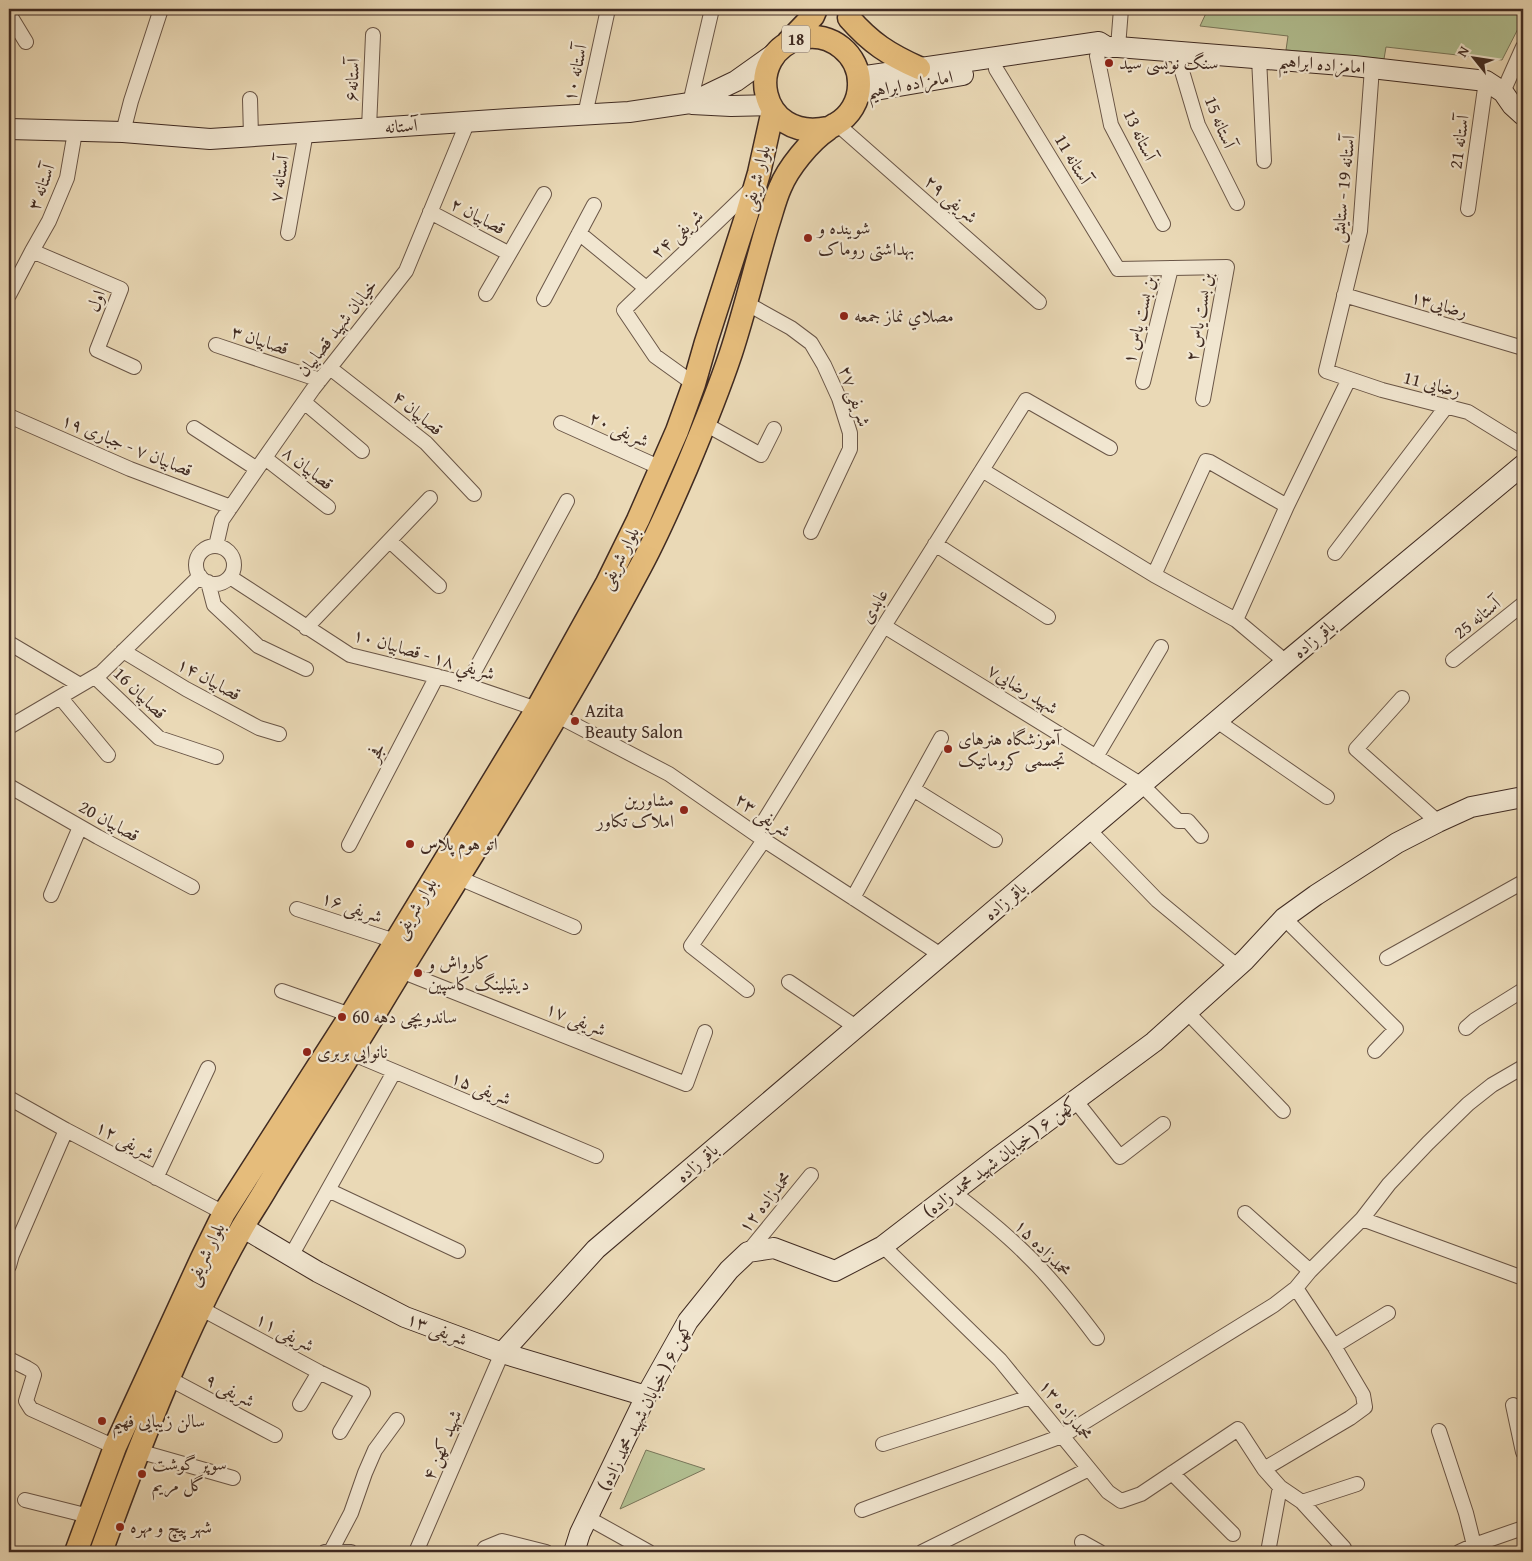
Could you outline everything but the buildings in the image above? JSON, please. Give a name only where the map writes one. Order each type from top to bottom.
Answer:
[{"type":"main road","name":"18","points":[[771,107],[765,86],[768,67],[782,48],[813,16],[816,9]]},
{"type":"main road","points":[[849,13],[846,50],[854,63],[859,85]]},
{"type":"main road","points":[[849,13],[863,34],[877,46],[919,68]]},
{"type":"main road","name":"18","points":[[782,48],[797,39],[810,36],[835,42],[846,50]]},
{"type":"main road","name":"18","points":[[833,126],[850,110],[859,85]]},
{"type":"main road","points":[[771,107],[781,120],[803,130],[816,131],[833,126]]},
{"type":"main road","name":"بلوار شریفی","points":[[76,1552],[115,1447],[148,1399],[168,1378],[200,1308],[242,1227],[459,878],[547,712],[638,520],[677,431],[694,384],[757,179],[771,107]]},
{"type":"main road","name":"بلوار شریفی","points":[[101,1552],[138,1451],[148,1399],[224,1213],[395,941],[547,712],[657,535],[705,424],[729,358],[780,188],[784,179],[802,154],[833,126]]},
{"type":"main road","points":[[757,179],[770,161],[778,161],[782,163],[784,168],[784,179]]},
{"type":"street","points":[[123,132],[131,101],[161,9]]},
{"type":"street","name":"آستانه ۱۰","points":[[585,116],[608,9]]},
{"type":"street","points":[[712,9],[690,103],[771,107]]},
{"type":"street","name":"آستانه 13","points":[[1120,9],[1108,50],[1110,125],[1164,224]]},
{"type":"street","points":[[9,14],[26,42]]},
{"type":"street","name":"آستانه۶","points":[[369,128],[373,35]]},
{"type":"street","name":"امامزاده ابراهیم","points":[[859,85],[919,68],[1099,42],[1108,50]]},
{"type":"street","name":"آستانه 21","points":[[1468,209],[1494,86],[1523,47]]},
{"type":"street","name":"آستانه","points":[[9,129],[123,132],[210,139],[629,112],[690,103],[736,81],[782,48]]},
{"type":"street","name":"امامزاده ابراهیم","points":[[859,85],[996,69],[1108,50],[1176,51],[1372,68],[1494,86]]},
{"type":"street","name":"آستانه 15","points":[[1176,51],[1198,125],[1237,204]]},
{"type":"street","points":[[1259,58],[1264,161]]},
{"type":"street","name":"آستانه 19 - ستایش","points":[[1326,371],[1360,230],[1372,68]]},
{"type":"street","name":"آستانه 11","points":[[996,69],[1118,269],[1171,268]]},
{"type":"street","points":[[1494,86],[1523,115]]},
{"type":"street","points":[[250,99],[251,136]]},
{"type":"street","name":"خیابان شهید قصابیان","points":[[216,546],[222,520],[231,506],[320,380],[406,271],[468,122]]},
{"type":"street","name":"شریفی ۲۹","points":[[833,126],[1039,302]]},
{"type":"street","name":"آستانه ۳","points":[[9,295],[49,221],[67,178],[75,132]]},
{"type":"street","name":"آستانه ۷","points":[[288,233],[306,132]]},
{"type":"street","name":"شریفی ۲۴","points":[[694,384],[655,356],[624,310],[711,229],[757,179]]},
{"type":"street","points":[[486,294],[508,253],[544,194]]},
{"type":"street","points":[[544,299],[594,205]]},
{"type":"street","name":"قصابیان ۲","points":[[430,212],[508,253]]},
{"type":"street","points":[[579,233],[646,288]]},
{"type":"street","name":"اول","points":[[32,251],[120,289],[97,350],[134,367]]},
{"type":"street","name":"بن بست یاس ۲","points":[[1171,268],[1227,267],[1203,399]]},
{"type":"street","name":"بن بست یاس ۱","points":[[1143,382],[1171,268]]},
{"type":"street","name":"رضایی۱۳","points":[[1344,295],[1523,348]]},
{"type":"street","name":"شریفی ۲۷","points":[[746,303],[790,328],[811,343],[824,365],[839,398],[850,433],[850,449],[811,532]]},
{"type":"street","name":"قصابیان ۳","points":[[216,345],[320,380]]},
{"type":"street","name":"قصابیان ۴","points":[[330,368],[426,443],[474,494]]},
{"type":"street","name":"رضایی 11","points":[[1326,371],[1382,390],[1468,412],[1523,446]]},
{"type":"street","points":[[1236,620],[1287,506],[1349,379]]},
{"type":"street","name":"عابدی","points":[[747,990],[691,946],[760,837],[884,626],[1026,400],[1110,448]]},
{"type":"street","points":[[304,402],[362,451]]},
{"type":"street","points":[[1336,553],[1446,407]]},
{"type":"street","name":"قصابيان ۷ - جباری ۱۹","points":[[9,416],[130,469],[231,506]]},
{"type":"street","name":"شریفی ۲۰","points":[[562,423],[661,468]]},
{"type":"street","points":[[705,424],[761,455],[774,429]]},
{"type":"street","name":"قصابیان ۸","points":[[194,428],[261,464],[328,507]]},
{"type":"street","points":[[1154,575],[1206,461],[1287,506]]},
{"type":"street","name":"باقر زاده","points":[[502,1353],[596,1249],[1286,662],[1523,464]]},
{"type":"street","points":[[982,470],[1154,575],[1236,620],[1286,662]]},
{"type":"street","points":[[306,628],[430,498]]},
{"type":"street","points":[[467,685],[567,501]]},
{"type":"street","points":[[390,541],[438,586]]},
{"type":"street","points":[[935,544],[1048,616]]},
{"type":"street","points":[[204,579],[216,584],[230,577],[234,569],[234,561],[230,553],[224,548],[208,547],[201,552],[197,560],[196,568],[204,579],[214,605],[258,646],[306,669]]},
{"type":"street","name":"شريفي ۱۸ - قصابیان ۱۰","points":[[230,577],[350,655],[437,676],[547,712]]},
{"type":"street","points":[[9,727],[100,673],[204,579]]},
{"type":"street","name":"آستانه 25","points":[[1453,660],[1523,604]]},
{"type":"street","name":"شهید رضایی۷","points":[[884,626],[1142,785],[1178,821],[1188,822],[1201,836]]},
{"type":"street","points":[[9,643],[80,685]]},
{"type":"street","points":[[1096,757],[1161,647]]},
{"type":"street","name":"قصابیان ۱۴","points":[[123,651],[186,689],[259,728],[279,734]]},
{"type":"street","name":"قصابیان 16","points":[[95,676],[159,738],[216,757]]},
{"type":"street","name":"فجر","points":[[348,846],[437,676]]},
{"type":"street","points":[[60,697],[108,755]]},
{"type":"street","points":[[1402,698],[1356,749],[1438,822]]},
{"type":"street","name":"شریفی ۲۳","points":[[547,712],[669,774],[760,837],[941,955]]},
{"type":"street","points":[[1217,721],[1327,798]]},
{"type":"street","points":[[853,898],[941,738]]},
{"type":"street","name":"قصابیان 20","points":[[9,786],[80,827],[192,887]]},
{"type":"street","points":[[913,789],[996,840]]},
{"type":"street","name":"کهن ۶ ( خیابان شهید محمد زاده)","points":[[574,1552],[580,1533],[646,1396],[688,1321],[729,1270],[748,1252],[774,1248],[835,1271],[884,1246],[1154,1042],[1238,967],[1284,918],[1316,895],[1397,843],[1438,822],[1471,807],[1523,798]]},
{"type":"street","points":[[51,895],[80,827]]},
{"type":"street","points":[[1089,830],[1157,900],[1238,967]]},
{"type":"street","points":[[459,878],[574,927]]},
{"type":"street","points":[[1387,958],[1523,882]]},
{"type":"street","name":"شریفی ۱۶","points":[[297,908],[395,941]]},
{"type":"street","points":[[1284,918],[1396,1029],[1374,1052]]},
{"type":"street","name":"شریفی ۱۷","points":[[401,971],[686,1084],[705,1032]]},
{"type":"street","points":[[789,982],[856,1027]]},
{"type":"street","points":[[1466,1028],[1475,1020],[1523,990]]},
{"type":"street","points":[[282,991],[350,1015]]},
{"type":"street","points":[[1187,1012],[1283,1111]]},
{"type":"street","name":"شریفی ۱۵","points":[[351,1053],[596,1156]]},
{"type":"street","points":[[862,1510],[1062,1436],[1274,1305],[1296,1288],[1310,1270],[1362,1219],[1389,1184],[1468,1104],[1492,1085],[1523,1067]]},
{"type":"street","points":[[156,1178],[208,1068]]},
{"type":"street","points":[[291,1256],[394,1072]]},
{"type":"street","name":"شریفی ۱۲","points":[[9,1098],[224,1213]]},
{"type":"street","points":[[1075,1100],[1120,1157],[1162,1124]]},
{"type":"street","points":[[9,1266],[66,1130]]},
{"type":"street","name":"محمدزاده ۱۲","points":[[748,1252],[811,1175]]},
{"type":"street","points":[[328,1190],[458,1251]]},
{"type":"street","name":"محمدزاده ۱۵","points":[[953,1192],[1029,1256],[1097,1338]]},
{"type":"street","points":[[1245,1213],[1310,1270]]},
{"type":"street","points":[[1362,1219],[1522,1276]]},
{"type":"street","name":"شریفی ۱۳","points":[[242,1227],[318,1272],[405,1317],[502,1353],[646,1396]]},
{"type":"street","name":"محمدزاده ۱۳","points":[[884,1246],[1000,1360],[1108,1492],[1121,1501],[1140,1494],[1238,1429],[1264,1468]]},
{"type":"street","points":[[1296,1288],[1334,1346],[1362,1395],[1365,1407],[1350,1418],[1264,1468],[1280,1487],[1302,1502],[1344,1548]]},
{"type":"street","name":"شریفی ۱۱","points":[[200,1308],[318,1372],[300,1404]]},
{"type":"street","points":[[1334,1346],[1388,1313]]},
{"type":"street","name":"شهید کهن ۴","points":[[416,1552],[502,1353]]},
{"type":"street","points":[[9,1359],[32,1371],[34,1375],[26,1401],[30,1409],[115,1447]]},
{"type":"street","points":[[318,1372],[363,1393],[340,1432]]},
{"type":"street","name":"شریفی ۹","points":[[168,1378],[275,1436]]},
{"type":"street","points":[[884,1444],[1030,1397]]},
{"type":"street","points":[[1512,1405],[1523,1452]]},
{"type":"street","points":[[350,1552],[328,1551],[351,1513],[375,1450],[397,1420]]},
{"type":"street","points":[[1439,1431],[1466,1513],[1474,1544]]},
{"type":"street","points":[[138,1451],[233,1478]]},
{"type":"street","points":[[922,1552],[1089,1469]]},
{"type":"street","points":[[1172,1472],[1233,1534]]},
{"type":"street","points":[[1302,1502],[1357,1484]]},
{"type":"street","points":[[1268,1552],[1280,1487]]},
{"type":"street","points":[[25,1500],[90,1516]]},
{"type":"street","points":[[588,1518],[649,1552]]},
{"type":"street","points":[[1459,1552],[1474,1544],[1523,1528]]},
{"type":"street","points":[[482,1552],[485,1548],[502,1542],[546,1552]]},
{"type":"street","points":[[1082,1542],[1100,1552]]},
{"type":"green space","points":[[1208,9],[1523,9],[1523,19],[1502,60],[1386,47],[1384,59],[1286,50],[1288,36],[1200,26]]},
{"type":"green space","points":[[646,1450],[705,1469],[620,1509]]},
{"type":"place","name":"سنگ نویسی سید","points":[[1109,63]]},
{"type":"place","name":"شوینده و بهداشتی روماک","points":[[808,238]]},
{"type":"place","name":"مصلاي نماز جمعه","points":[[844,316]]},
{"type":"place","name":"Azita Beauty Salon","points":[[575,721]]},
{"type":"place","name":"آموزشگاه هنرهای تجسمی کروماتیک","points":[[948,749]]},
{"type":"place","name":"مشاورین املاک تکاور","points":[[684,810]]},
{"type":"place","name":"اتو هوم پلاس","points":[[410,844]]},
{"type":"place","name":"کارواش و دیتیلینگ کاسپین","points":[[418,973]]},
{"type":"place","name":"ساندویچی دهه 60","points":[[342,1017]]},
{"type":"place","name":"نانوایی بربری","points":[[307,1052]]},
{"type":"place","name":"سالن زیبایی فهیم","points":[[102,1421]]},
{"type":"place","name":"سوپر گوشت گل مریم","points":[[142,1474]]},
{"type":"place","name":"شهر پیچ و مهره","points":[[120,1527]]}]
